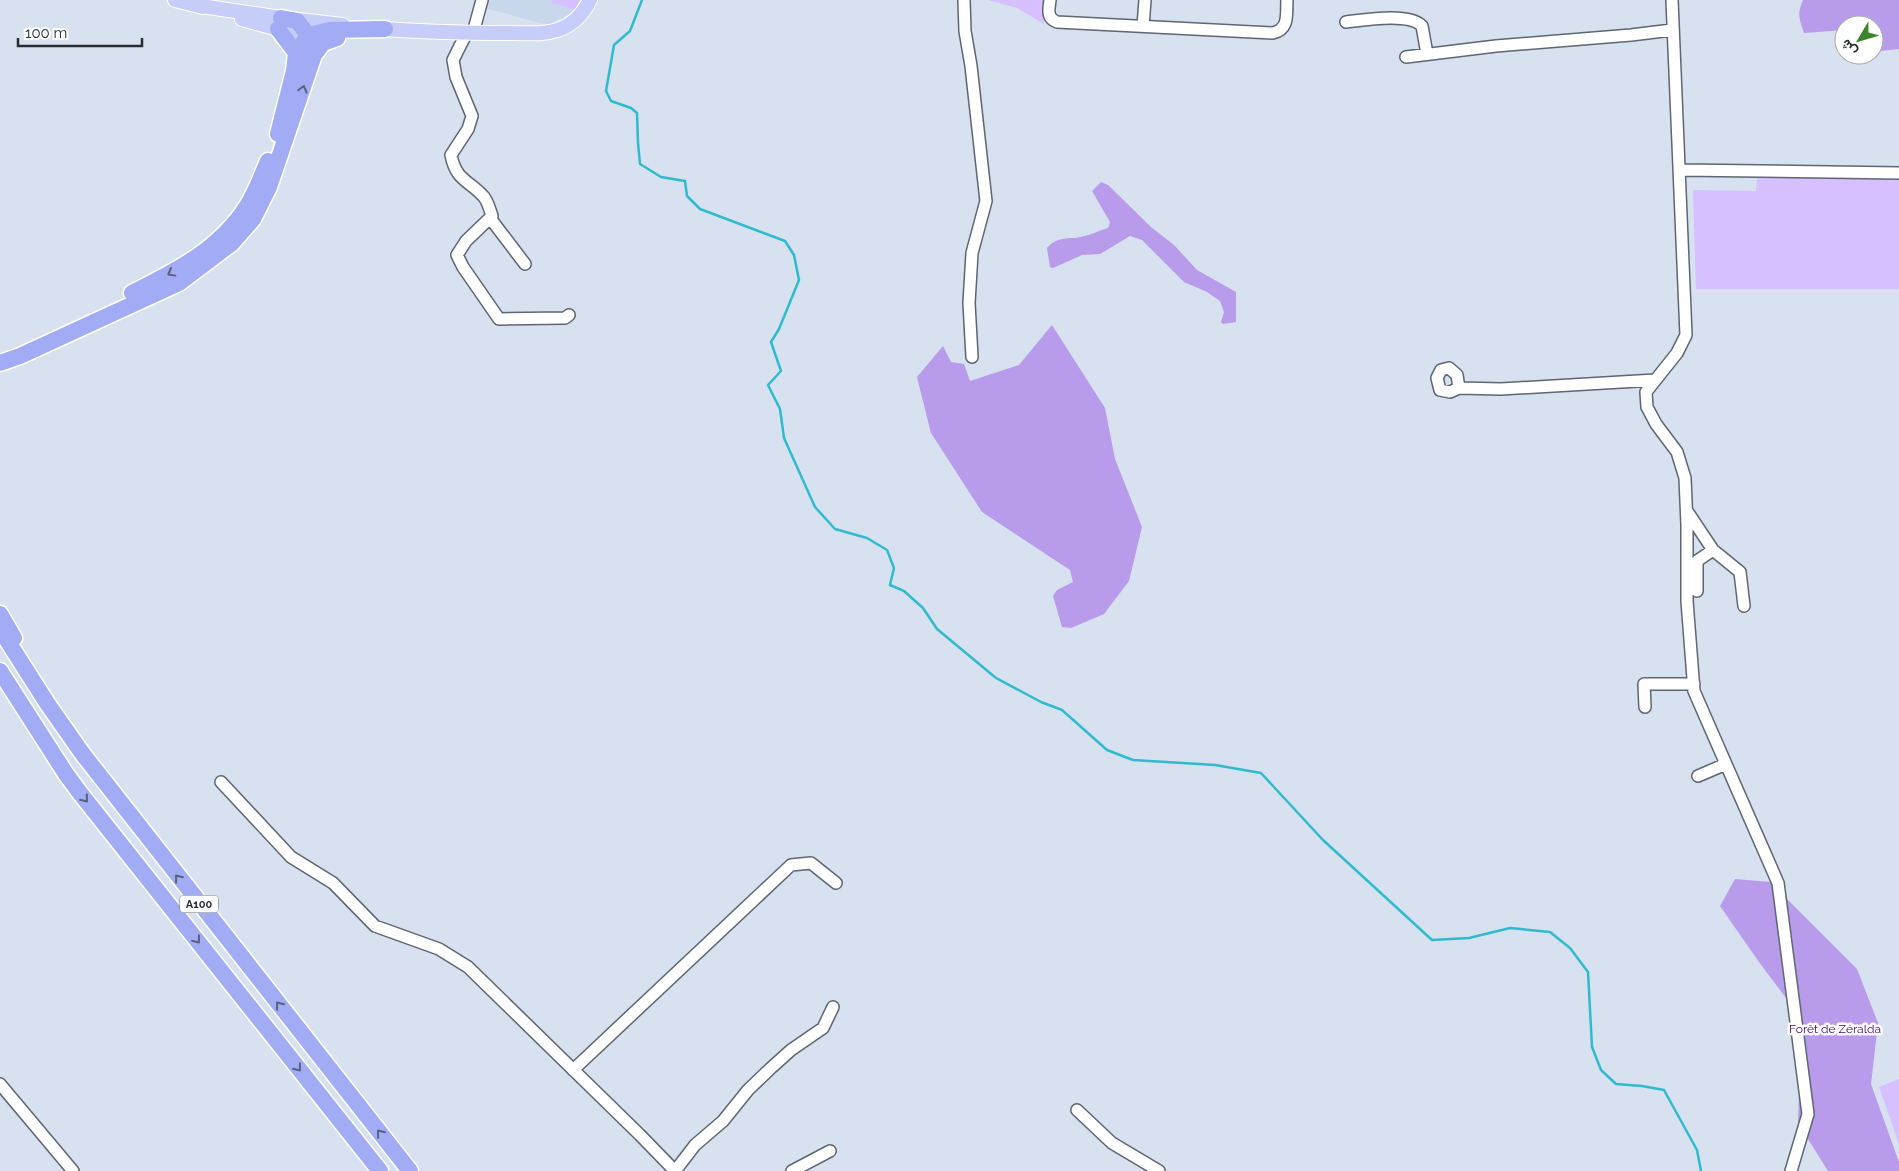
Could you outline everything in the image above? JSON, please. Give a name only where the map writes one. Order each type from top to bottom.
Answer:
[{"type":"highway","points":[[302,69],[296,53],[280,24],[297,21],[308,35]]},
{"type":"highway","points":[[0,363],[20,356],[179,284],[232,244],[253,219],[269,187],[298,106],[302,69],[300,48],[308,35],[330,30],[385,29]]},
{"type":"highway","points":[[0,352],[32,340],[117,302],[200,255],[226,233],[238,220],[252,198],[274,148],[302,69],[323,43],[337,38]]},
{"type":"highway","points":[[0,614],[27,659],[121,803]]},
{"type":"highway","name":"A100","points":[[0,630],[82,753],[410,1171]]},
{"type":"highway","name":"A100","points":[[0,671],[66,774],[380,1171]]},
{"type":"highway","points":[[0,680],[66,774]]},
{"type":"main road","points":[[176,0],[280,24],[409,31],[543,33],[557,30],[574,22],[584,11],[590,0]]},
{"type":"main road","points":[[308,35],[337,38],[409,31]]},
{"type":"street","points":[[482,0],[470,32],[453,60],[456,77],[472,116],[468,129],[451,155],[453,167],[463,179],[486,198],[492,216],[466,241],[457,254],[463,267],[499,319],[565,318],[569,315]]},
{"type":"street","points":[[964,0],[965,30],[971,66],[986,201],[972,253],[969,303],[972,357]]},
{"type":"street","points":[[1050,0],[1049,14],[1054,21],[1277,33],[1283,29],[1286,23],[1287,0]]},
{"type":"street","points":[[1143,26],[1145,0]]},
{"type":"street","points":[[1672,0],[1686,335],[1677,353],[1646,392],[1647,407],[1656,424],[1677,452],[1685,478],[1687,601],[1694,691],[1778,883],[1808,1114],[1791,1171]]},
{"type":"street","points":[[1346,22],[1382,19],[1411,20],[1422,26],[1427,54]]},
{"type":"street","points":[[1406,57],[1496,46],[1672,30]]},
{"type":"street","points":[[1680,170],[1899,173]]},
{"type":"street","points":[[490,218],[525,264]]},
{"type":"street","points":[[1459,388],[1501,389],[1655,380]]},
{"type":"street","points":[[1686,509],[1713,550],[1740,572],[1744,606]]},
{"type":"street","points":[[1697,591],[1697,561],[1713,550]]},
{"type":"street","points":[[1645,707],[1644,684],[1694,684]]},
{"type":"street","points":[[1698,776],[1726,764]]},
{"type":"street","points":[[221,782],[292,857],[333,883],[375,926],[439,949],[468,967],[675,1171],[695,1145],[723,1121],[748,1090],[791,1050],[823,1028],[833,1007]]},
{"type":"street","points":[[573,1070],[791,865],[811,863],[836,883]]},
{"type":"street","points":[[0,1084],[73,1171]]},
{"type":"street","points":[[1077,1110],[1112,1142],[1159,1171]]},
{"type":"street","points":[[792,1171],[830,1151]]},
{"type":"shaded area","points":[[487,0],[584,0],[566,19],[559,19],[552,26],[485,8]]},
{"type":"shaded area","points":[[552,0],[579,0],[575,10],[551,2]]},
{"type":"shaded area","points":[[988,0],[1046,0],[1044,24],[1017,8]]},
{"type":"shaded area","points":[[1899,174],[1899,289],[1696,289],[1693,190],[1756,191],[1757,177]]},
{"type":"shaded area","points":[[1899,1079],[1899,1144],[1879,1087]]},
{"type":"green space","points":[[1803,0],[1899,0],[1899,49],[1884,51],[1884,15],[1834,15],[1834,31],[1804,33],[1799,16]]},
{"type":"green space","points":[[1101,182],[1108,185],[1151,227],[1174,245],[1197,270],[1236,292],[1236,322],[1223,324],[1221,322],[1224,312],[1220,301],[1207,292],[1184,282],[1142,240],[1130,236],[1100,254],[1082,255],[1053,268],[1050,267],[1047,248],[1053,243],[1061,239],[1086,236],[1108,228],[1110,222],[1092,191]]},
{"type":"green space","points":[[1052,325],[1105,408],[1115,459],[1142,527],[1129,581],[1104,614],[1071,628],[1062,627],[1053,596],[1057,590],[1073,582],[1070,570],[982,512],[931,433],[917,377],[943,346],[951,362],[964,364],[970,381],[1019,365]]},
{"type":"green space","name":"Forêt de Zéralda","points":[[1735,879],[1770,882],[1857,969],[1878,1023],[1871,1084],[1899,1162],[1899,1171],[1828,1171],[1798,1123],[1800,1062],[1786,998],[1720,906]]},
{"type":"waterway","points":[[642,0],[630,31],[614,45],[606,91],[611,101],[631,108],[637,113],[640,164],[661,177],[685,181],[687,196],[700,209],[785,241],[794,255],[799,280],[779,329],[771,342],[781,371],[768,385],[780,409],[784,438],[815,507],[835,529],[867,538],[887,550],[894,568],[890,585],[904,591],[923,608],[937,629],[996,678],[1041,702],[1062,710],[1107,750],[1133,760],[1215,765],[1261,773],[1323,840],[1432,940],[1469,938],[1510,928],[1550,932],[1570,948],[1588,972],[1592,1047],[1601,1070],[1616,1084],[1664,1090],[1697,1150],[1701,1171]]}]
